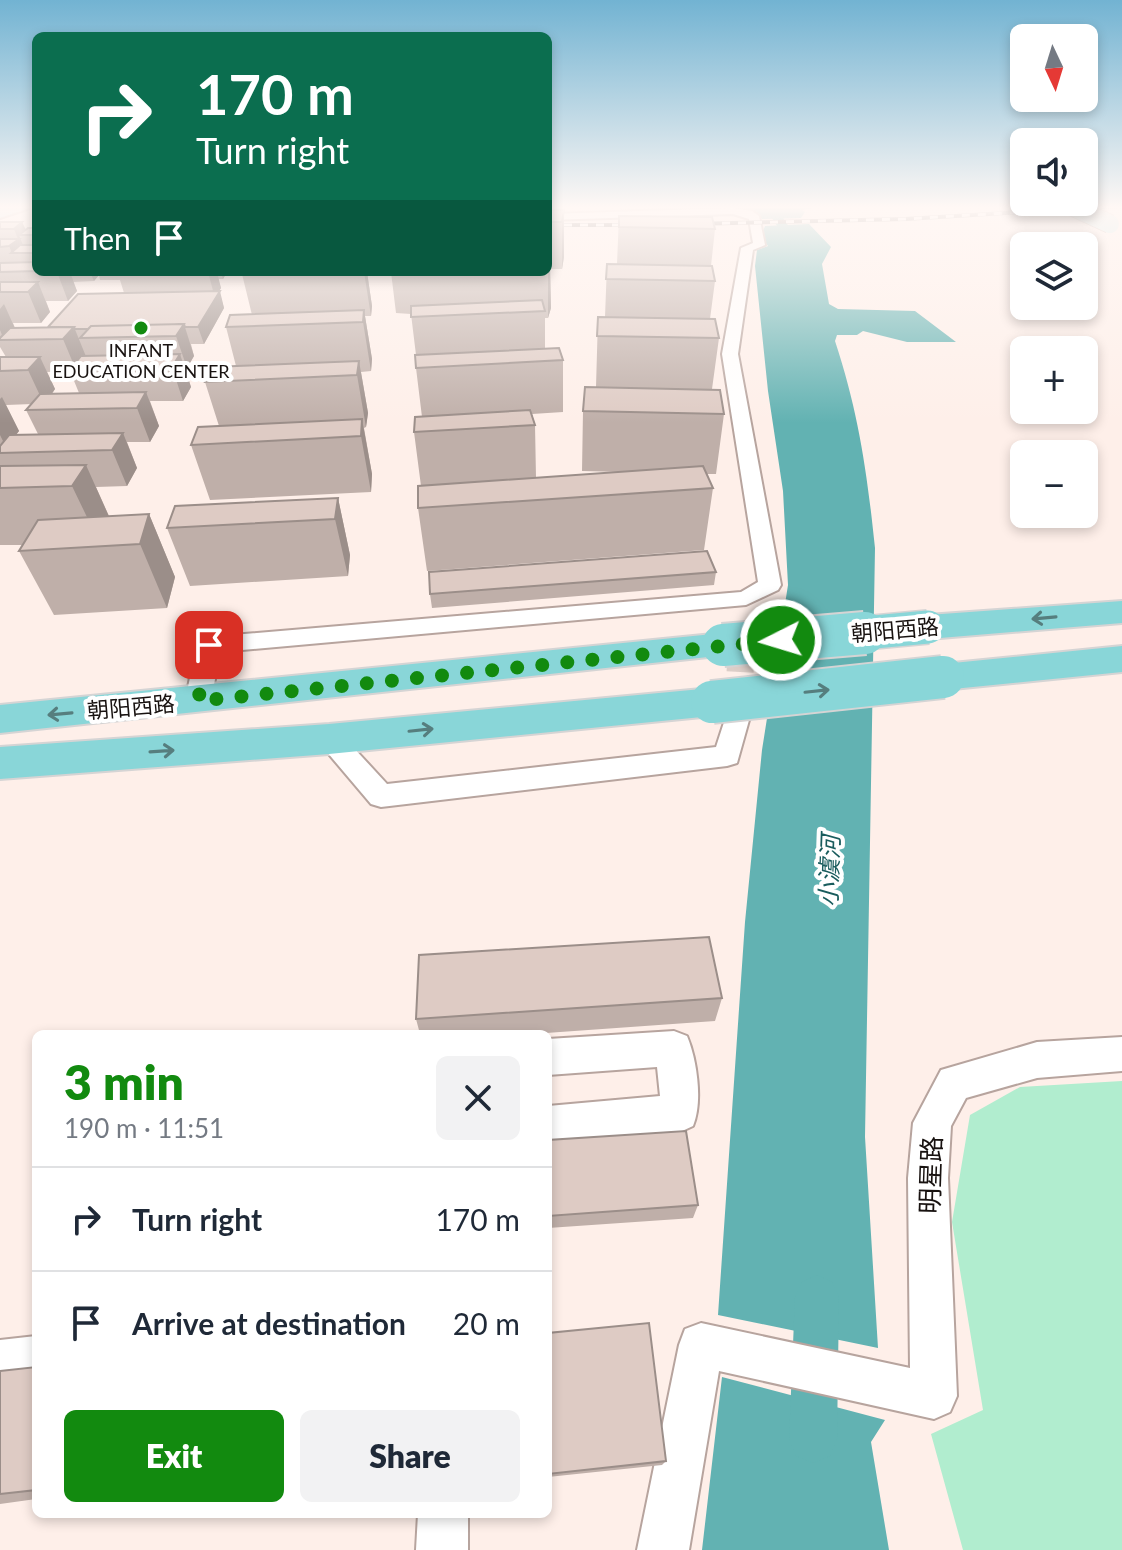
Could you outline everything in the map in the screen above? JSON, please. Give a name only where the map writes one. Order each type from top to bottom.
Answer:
[{"type":"main road","name":"朝阳西路","points":[[0,719],[198,701],[732,640],[1122,612]]},
{"type":"main road","name":"朝阳西路","points":[[0,763],[725,707],[943,677],[1122,659]]},
{"type":"street","points":[[198,701],[209,645],[746,598],[770,585],[730,354],[742,278]]},
{"type":"street","points":[[732,640],[746,598]]},
{"type":"street","points":[[329,739],[381,796],[727,756],[725,707]]},
{"type":"street","points":[[552,1057],[674,1048],[680,1113],[552,1125]]},
{"type":"street","name":"明星路","points":[[663,1550],[701,1345],[934,1396],[928,1178],[932,1123],[954,1083],[1037,1060],[1122,1054]]},
{"type":"street","points":[[0,1363],[32,1359]]},
{"type":"street","points":[[442,1550],[443,1518]]},
{"type":"green space","points":[[1122,1081],[1122,1550],[963,1550],[931,1434],[983,1410],[952,1222],[970,1115],[1020,1087]]},
{"type":"water","points":[[756,278],[825,278],[829,304],[838,309],[915,311],[956,342],[907,342],[863,331],[857,335],[837,335],[835,341],[861,443],[875,548],[865,1137],[878,1348],[718,1315],[745,922],[762,750],[788,585],[783,491],[768,391]]},
{"type":"water","points":[[722,1377],[885,1420],[871,1442],[889,1550],[702,1550]]},
{"type":"building","points":[[714,278],[715,281],[606,279]]},
{"type":"building","points":[[0,282],[38,282],[28,292],[0,292]]},
{"type":"building","points":[[220,291],[198,327],[185,327],[184,324],[91,326],[88,329],[48,327],[78,294]]},
{"type":"building","points":[[542,300],[545,311],[411,317],[411,306]]},
{"type":"building","points":[[364,310],[363,322],[226,327],[230,315]]},
{"type":"building","points":[[598,317],[715,319],[719,338],[597,336]]},
{"type":"building","points":[[184,324],[176,336],[80,338],[91,326]]},
{"type":"building","points":[[74,327],[63,339],[0,340],[10,328]]},
{"type":"building","points":[[559,348],[563,360],[416,368],[415,355]]},
{"type":"building","points":[[180,354],[172,367],[70,370],[81,356]]},
{"type":"building","points":[[0,357],[40,357],[28,370],[0,371]]},
{"type":"building","points":[[359,361],[357,375],[205,382],[211,367]]},
{"type":"building","points":[[585,387],[720,390],[724,414],[583,411]]},
{"type":"building","points":[[146,392],[137,408],[26,410],[40,394]]},
{"type":"building","points":[[530,410],[535,425],[414,432],[415,417]]},
{"type":"building","points":[[362,419],[361,436],[191,445],[198,427]]},
{"type":"building","points":[[123,433],[112,450],[0,453],[0,446],[9,435]]},
{"type":"building","points":[[86,465],[72,486],[0,488],[0,466]]},
{"type":"building","points":[[703,466],[713,488],[418,508],[418,486]]},
{"type":"building","points":[[338,498],[335,519],[167,528],[175,506]]},
{"type":"building","points":[[149,514],[140,544],[19,551],[38,520]]},
{"type":"building","points":[[707,551],[716,572],[430,594],[429,572]]},
{"type":"building","points":[[709,937],[722,998],[416,1019],[419,955]]},
{"type":"building","points":[[686,1131],[698,1205],[552,1216],[552,1140]]},
{"type":"building","points":[[649,1323],[666,1461],[552,1474],[552,1333]]},
{"type":"building","points":[[32,1367],[32,1490],[0,1494],[0,1371]]},
{"type":"waterway","name":"小澞河","points":[[813,1439],[817,1297]]},
{"type":"tunnel","points":[[738,713],[742,634]]},
{"type":"place","name":"INFANT EDUCATION CENTER","points":[[141,328]]},
{"type":"route","points":[[209,645],[198,701],[781,640]]}]
